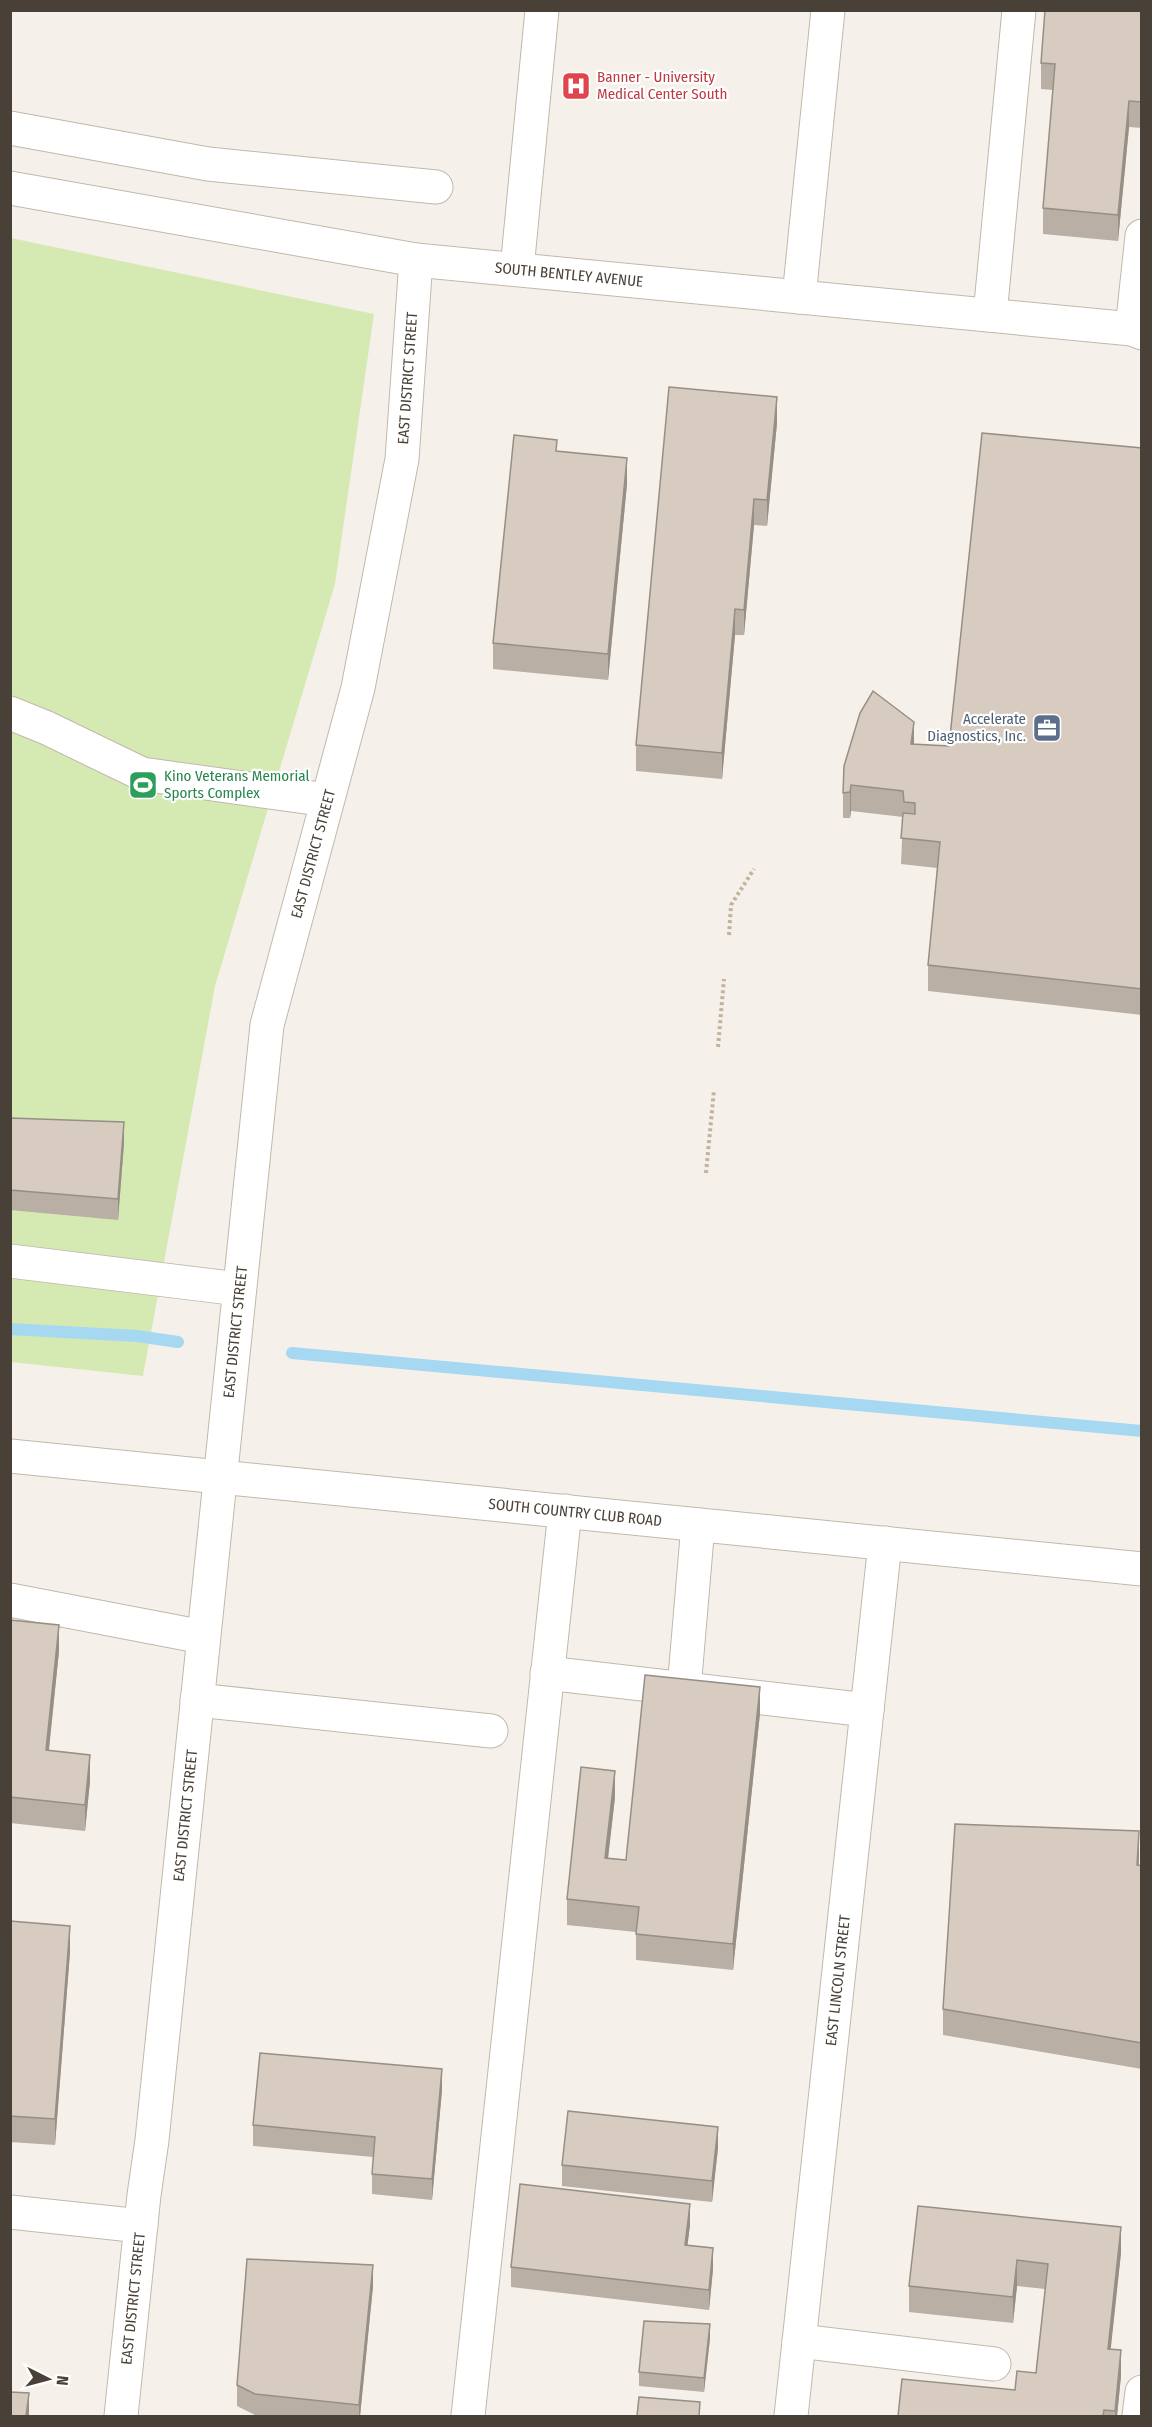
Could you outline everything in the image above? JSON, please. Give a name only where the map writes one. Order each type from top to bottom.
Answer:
[{"type":"street","points":[[517,269],[542,10]]},
{"type":"street","points":[[799,297],[828,10]]},
{"type":"street","points":[[990,315],[1019,10]]},
{"type":"street","points":[[10,129],[208,164],[436,187]]},
{"type":"street","name":"SOUTH BENTLEY AVENUE","points":[[10,188],[416,260],[1138,330]]},
{"type":"street","points":[[1138,330],[1142,236]]},
{"type":"street","name":"EAST DISTRICT STREET","points":[[121,2416],[141,2226],[153,2140],[267,1025],[358,688],[402,459],[416,260]]},
{"type":"street","points":[[10,713],[47,728],[142,774],[327,800]]},
{"type":"street","points":[[10,1261],[239,1289]]},
{"type":"street","name":"SOUTH COUNTRY CLUB ROAD","points":[[10,1456],[1142,1569]]},
{"type":"street","points":[[468,2416],[565,1511]]},
{"type":"street","points":[[684,1689],[698,1525]]},
{"type":"street","name":"EAST LINCOLN STREET","points":[[791,2416],[885,1543]]},
{"type":"street","points":[[10,1600],[204,1637]]},
{"type":"street","points":[[547,1673],[867,1710]]},
{"type":"street","points":[[197,1700],[491,1731]]},
{"type":"street","points":[[10,2212],[141,2226]]},
{"type":"street","points":[[799,2341],[994,2364]]},
{"type":"street","points":[[1139,2416],[1142,2392]]},
{"type":"path","points":[[729,935],[731,905],[754,869]]},
{"type":"path","points":[[718,1047],[724,979]]},
{"type":"path","points":[[706,1173],[714,1090]]},
{"type":"green space","name":"Kino Veterans Memorial Sports Complex","points":[[11,238],[374,314],[335,584],[215,986],[143,1376],[11,1362]]},
{"type":"building","points":[[1045,10],[1142,10],[1142,102],[1129,101],[1118,215],[1043,208],[1055,64],[1041,63]]},
{"type":"building","points":[[669,387],[777,397],[767,500],[754,499],[744,610],[735,609],[722,753],[636,745]]},
{"type":"building","name":"Accelerate Diagnostics, Inc.","points":[[982,433],[1142,448],[1142,989],[928,965],[940,842],[901,838],[903,813],[915,814],[915,803],[904,802],[903,791],[851,785],[850,792],[843,793],[844,766],[860,713],[873,691],[914,722],[911,744],[949,746]]},
{"type":"building","points":[[514,435],[557,440],[556,451],[627,458],[608,654],[493,643]]},
{"type":"building","points":[[10,1118],[124,1122],[118,1199],[10,1190]]},
{"type":"building","points":[[10,1620],[59,1625],[46,1750],[90,1755],[85,1805],[10,1797]]},
{"type":"building","points":[[645,1675],[760,1687],[733,1944],[636,1934],[639,1907],[567,1899],[581,1767],[615,1771],[605,1858],[626,1860]]},
{"type":"building","points":[[955,1824],[1139,1831],[1137,1865],[1142,1866],[1142,2043],[943,2009]]},
{"type":"building","points":[[10,1921],[70,1926],[55,2119],[10,2116]]},
{"type":"building","points":[[260,2053],[442,2069],[432,2179],[372,2174],[375,2137],[253,2125]]},
{"type":"building","points":[[568,2111],[718,2127],[712,2181],[562,2165]]},
{"type":"building","points":[[520,2184],[690,2204],[685,2245],[713,2248],[709,2290],[511,2267]]},
{"type":"building","points":[[918,2206],[1121,2227],[1108,2349],[1121,2350],[1115,2411],[1104,2410],[1103,2416],[898,2416],[902,2379],[1015,2390],[1017,2371],[1036,2373],[1048,2264],[1017,2260],[1013,2297],[909,2286]]},
{"type":"building","points":[[247,2259],[373,2265],[359,2405],[255,2394],[237,2385]]},
{"type":"building","points":[[644,2321],[710,2324],[704,2378],[639,2372]]},
{"type":"building","points":[[10,2392],[29,2393],[26,2416],[10,2416]]},
{"type":"building","points":[[639,2397],[700,2402],[699,2416],[637,2416]]},
{"type":"waterway","points":[[10,1329],[137,1336],[178,1342]]},
{"type":"waterway","points":[[292,1353],[1142,1431]]},
{"type":"place","name":"Banner - University Medical Center South","points":[[576,86]]},
{"type":"place","name":"Accelerate Diagnostics, Inc.","points":[[1047,728]]},
{"type":"place","name":"Kino Veterans Memorial Sports Complex","points":[[143,785]]}]
